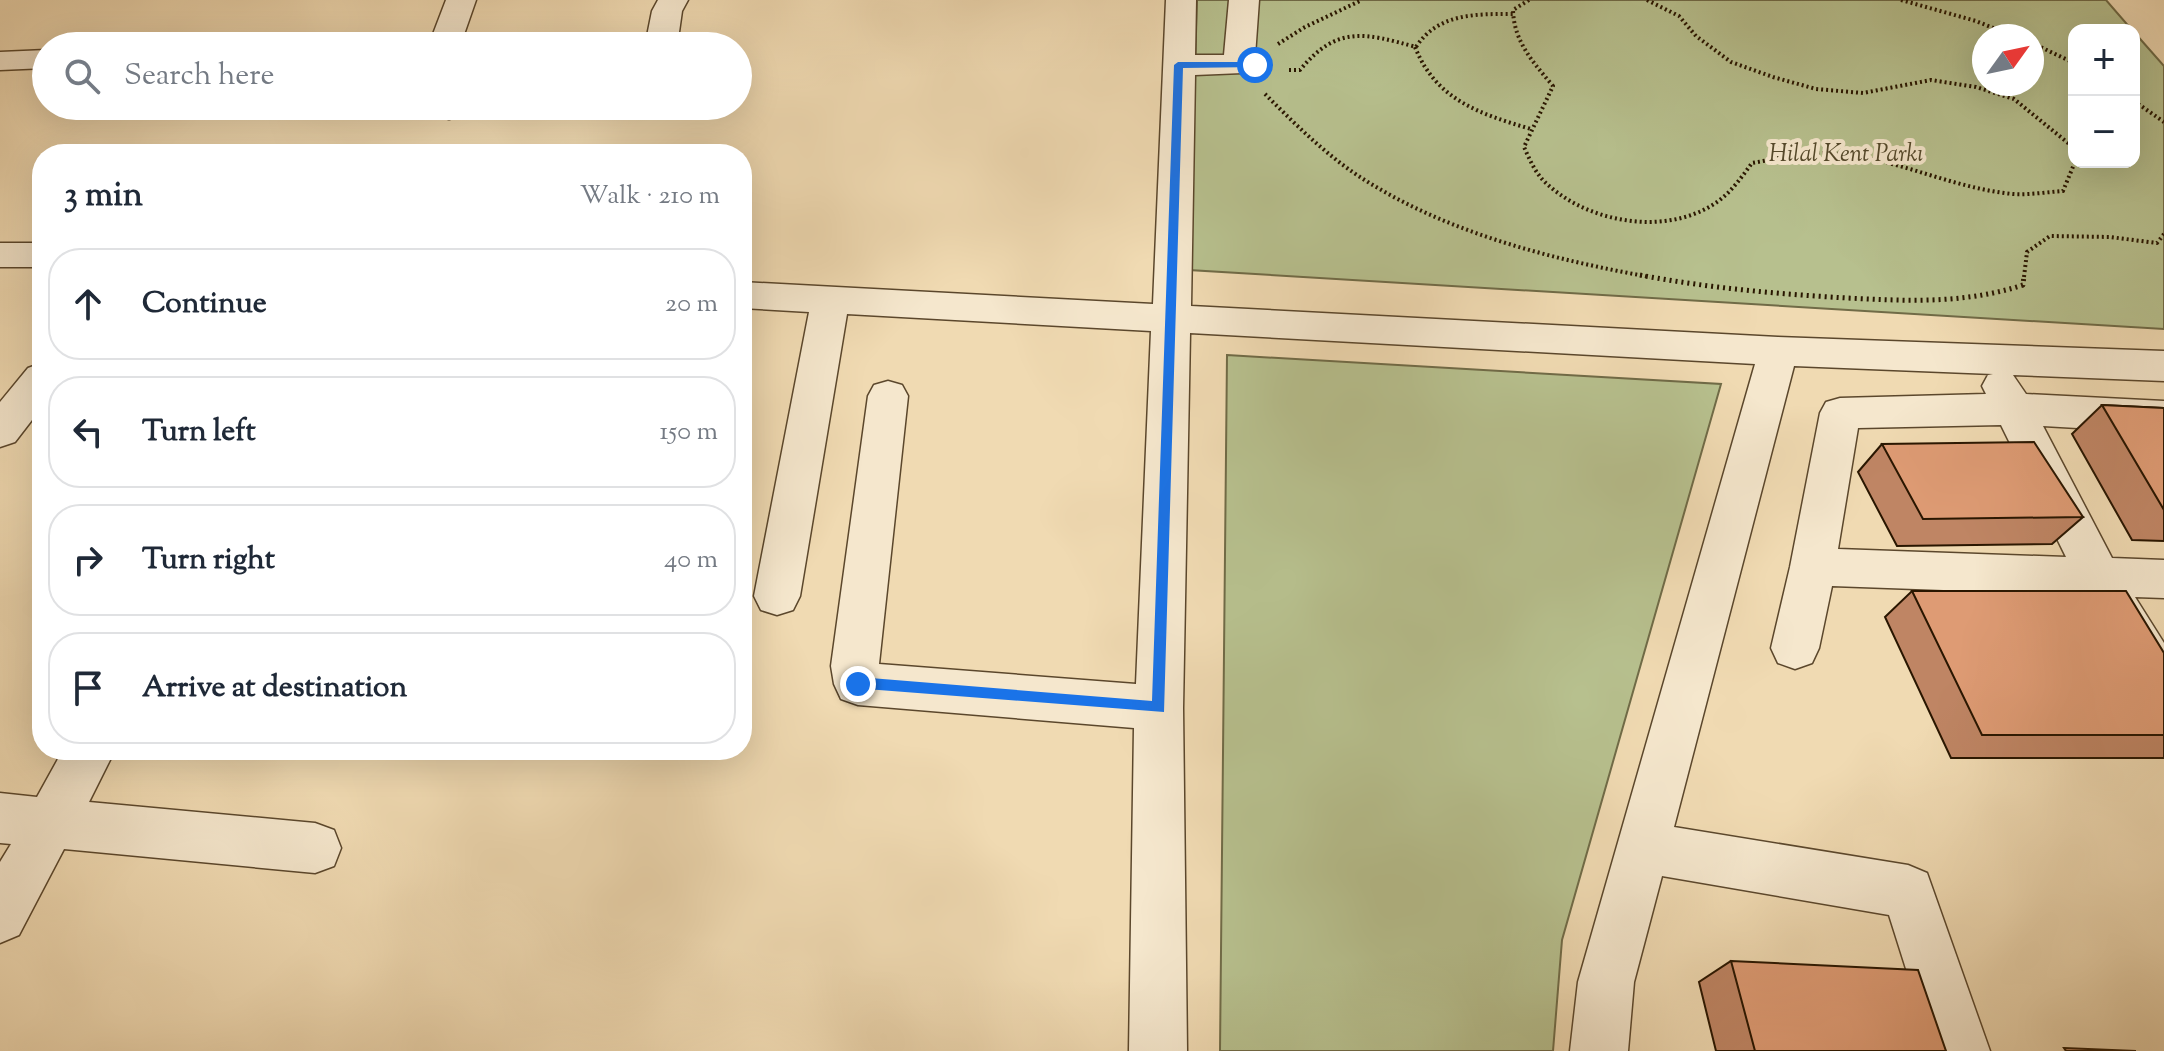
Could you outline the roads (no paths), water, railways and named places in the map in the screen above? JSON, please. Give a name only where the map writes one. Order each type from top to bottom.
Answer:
[{"type":"street","points":[[449,32],[461,0]]},
{"type":"street","points":[[663,32],[667,11],[673,0]]},
{"type":"street","points":[[1158,1051],[1159,708],[1181,0]]},
{"type":"street","points":[[1178,65],[1250,67],[1244,0]]},
{"type":"street","points":[[0,61],[32,60]]},
{"type":"street","points":[[0,255],[32,255]]},
{"type":"street","points":[[752,295],[1778,351],[2164,366]]},
{"type":"street","points":[[777,596],[830,299]]},
{"type":"street","points":[[1599,1051],[1606,982],[1778,351]]},
{"type":"street","points":[[1989,359],[2098,576],[2164,686]]},
{"type":"street","points":[[0,431],[32,391]]},
{"type":"street","points":[[888,396],[855,666],[858,684],[1159,708]]},
{"type":"street","points":[[1795,648],[1813,567],[1840,413],[2015,409],[2164,417]]},
{"type":"street","points":[[1813,567],[2164,579]]},
{"type":"street","points":[[0,916],[24,820],[81,760]]},
{"type":"street","points":[[24,820],[315,848]]},
{"type":"street","points":[[1645,848],[1908,892],[1961,1051]]},
{"type":"park label","name":"Hilal Kent Parkı","points":[[1846,155]]}]
